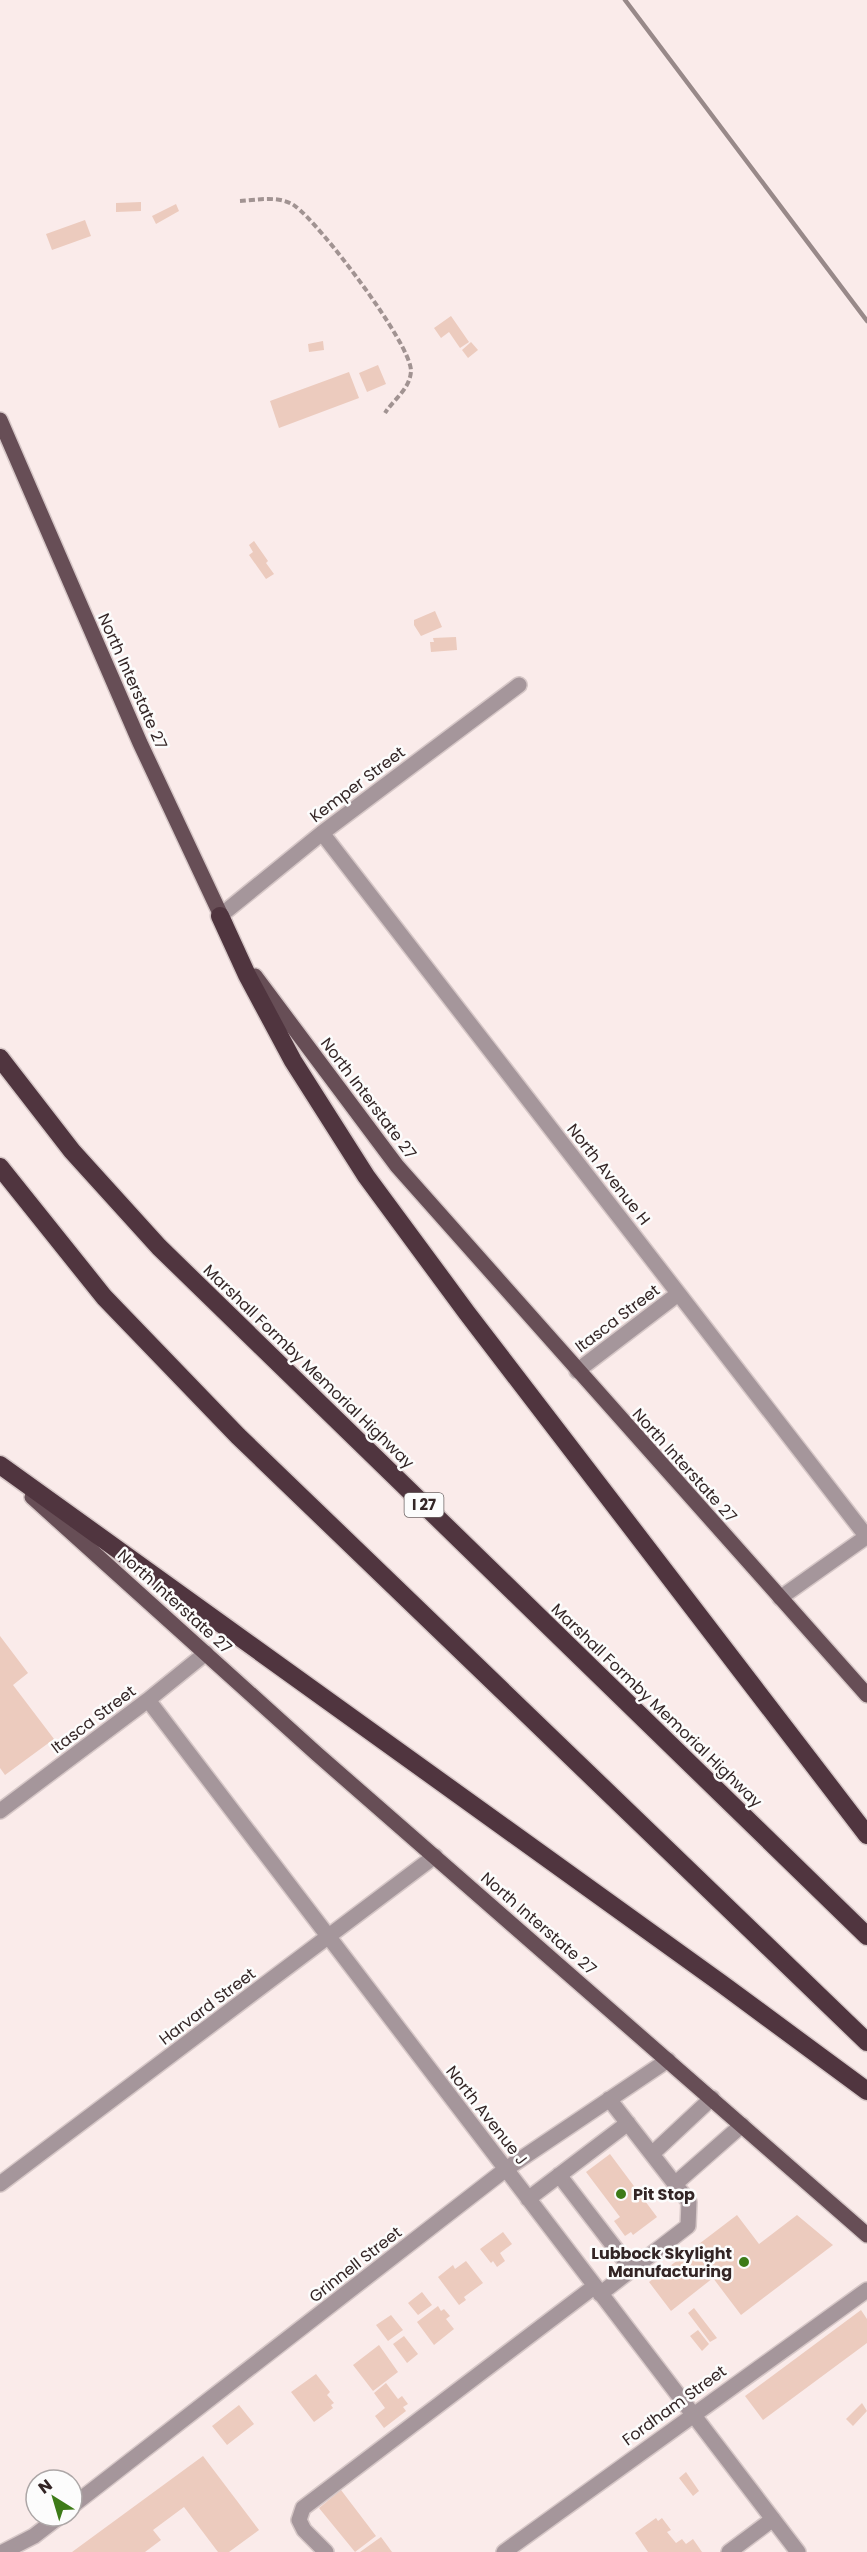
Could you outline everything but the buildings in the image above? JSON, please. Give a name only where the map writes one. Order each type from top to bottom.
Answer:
[{"type":"highway","points":[[220,916],[247,975],[293,1061],[366,1176],[467,1313],[867,1835]]},
{"type":"highway","name":"Marshall Formby Memorial Highway","points":[[0,1058],[72,1151],[159,1247],[867,1936]]},
{"type":"highway","points":[[0,1167],[104,1297],[238,1436],[867,2042]]},
{"type":"highway","points":[[0,1468],[722,1984],[867,2091]]},
{"type":"main road","name":"North Interstate 27","points":[[0,420],[140,743],[220,916],[261,984],[397,1166],[867,1695]]},
{"type":"main road","name":"North Interstate 27","points":[[0,1468],[317,1754],[867,2235]]},
{"type":"street","name":"Kemper Street","points":[[220,916],[322,833],[519,685]]},
{"type":"street","name":"North Avenue H","points":[[322,833],[867,1537]]},
{"type":"street","name":"Itasca Street","points":[[577,1371],[678,1294]]},
{"type":"street","points":[[780,1598],[867,1537]]},
{"type":"street","name":"Itasca Street","points":[[0,1811],[148,1700],[206,1653]]},
{"type":"street","name":"North Avenue J","points":[[148,1700],[327,1938],[798,2552]]},
{"type":"street","name":"Harvard Street","points":[[0,2184],[435,1856]]},
{"type":"street","name":"Grinnell Street","points":[[84,2497],[506,2169],[668,2060]]},
{"type":"street","points":[[652,2154],[712,2098]]},
{"type":"street","points":[[326,2552],[304,2530],[299,2520],[303,2508],[598,2290],[632,2270],[688,2226],[689,2202],[609,2099]]},
{"type":"street","points":[[528,2199],[628,2123]]},
{"type":"street","points":[[676,2183],[742,2125]]},
{"type":"street","points":[[559,2175],[632,2270]]},
{"type":"street","name":"Fordham Street","points":[[504,2552],[867,2290]]},
{"type":"street","points":[[729,2552],[773,2519]]},
{"type":"street","points":[[3,2552],[44,2528]]},
{"type":"path","points":[[240,201],[275,199],[294,205],[332,245],[362,283],[395,335],[411,369],[407,387],[385,413]]},
{"type":"railway","points":[[625,0],[867,321]]},
{"type":"place","name":"Pit Stop","points":[[621,2194]]},
{"type":"place","name":"Lubbock Skylight Manufacturing","points":[[744,2262]]}]
